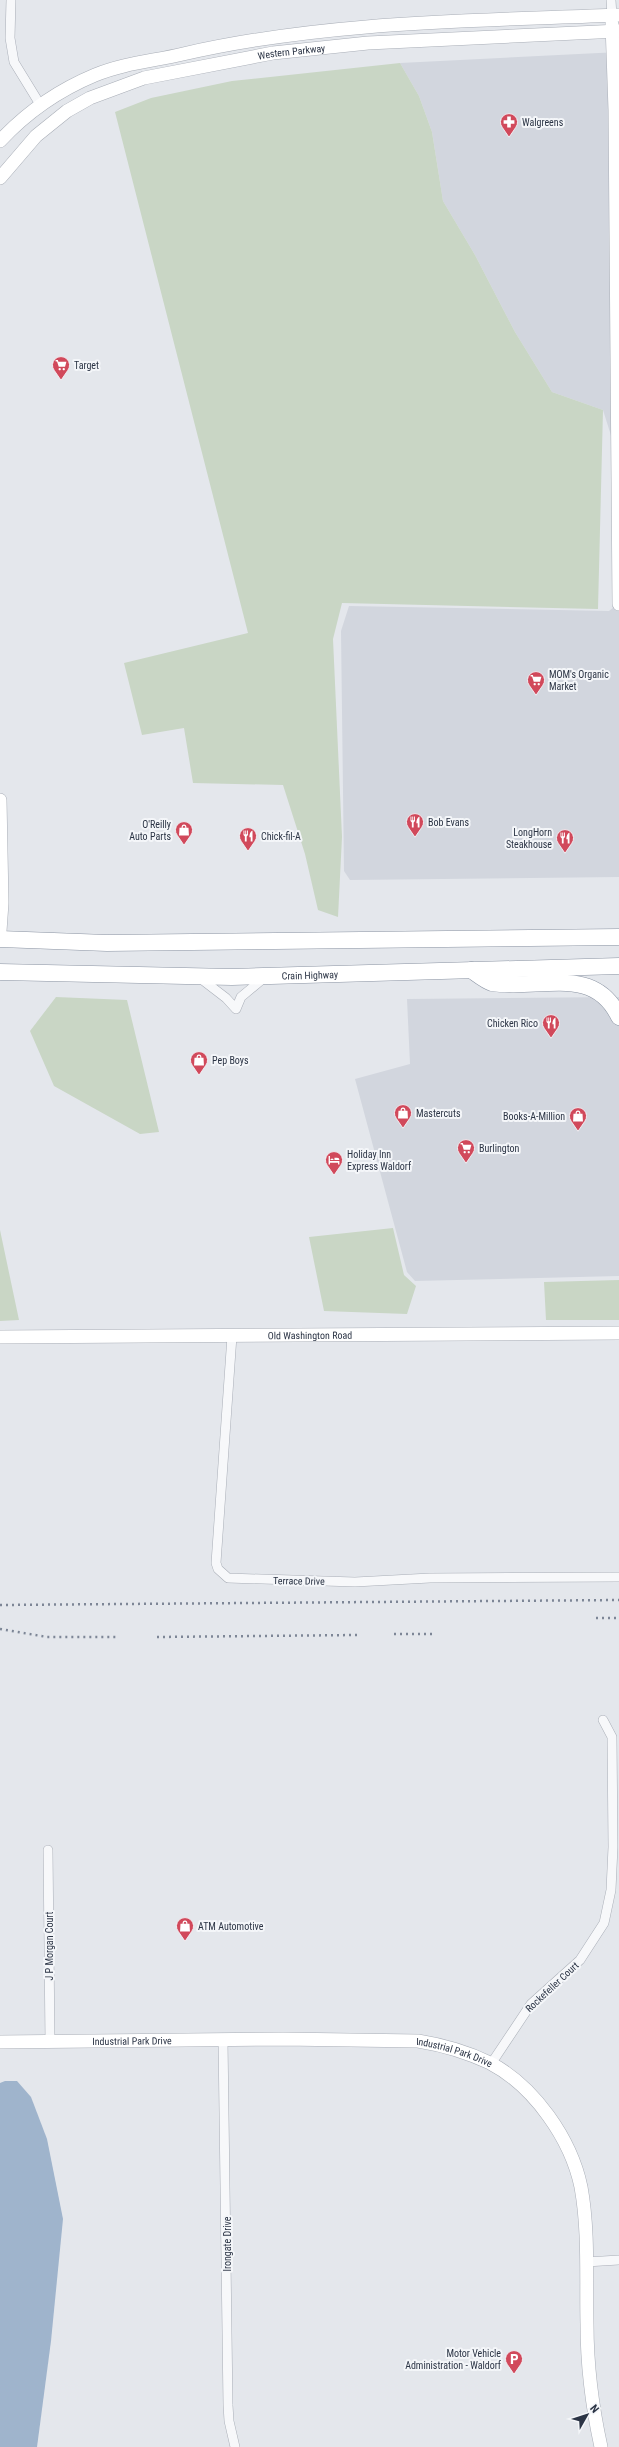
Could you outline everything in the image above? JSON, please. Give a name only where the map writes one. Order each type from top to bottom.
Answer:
[{"type":"highway","points":[[0,939],[107,943],[619,937]]},
{"type":"highway","name":"Crain Highway","points":[[0,972],[267,976],[619,966]]},
{"type":"highway","points":[[470,970],[490,983],[586,985],[605,996],[619,1017]]},
{"type":"main road","points":[[616,15],[615,117],[619,604]]},
{"type":"main road","name":"Western Parkway","points":[[0,141],[28,115],[62,90],[116,68],[142,61],[276,35],[356,27],[616,15]]},
{"type":"main road","name":"Western Parkway","points":[[0,178],[36,136],[67,111],[90,98],[144,78],[250,57],[302,49],[368,43],[616,32]]},
{"type":"main road","points":[[0,800],[2,903],[0,932]]},
{"type":"main road","name":"Old Washington Road","points":[[0,1337],[619,1333]]},
{"type":"main road","name":"Industrial Park Drive","points":[[0,2042],[223,2040],[418,2041],[456,2050],[491,2064],[518,2083],[551,2121],[569,2153],[580,2186],[583,2204],[586,2262],[588,2355],[593,2406],[600,2447]]},
{"type":"street","points":[[611,0],[616,15]]},
{"type":"street","points":[[11,1],[10,38],[14,62],[41,106]]},
{"type":"street","points":[[0,39],[10,38]]},
{"type":"street","points":[[197,976],[226,998],[236,1008],[241,997],[252,986],[267,976]]},
{"type":"street","name":"Terrace Drive","points":[[232,1336],[216,1563],[218,1569],[228,1578],[355,1582],[410,1579],[619,1577]]},
{"type":"street","name":"Rockefeller Court","points":[[491,2064],[531,2004],[580,1960],[604,1923],[612,1890],[614,1847],[612,1737],[602,1720]]},
{"type":"street","name":"J P Morgan Court","points":[[48,1850],[50,2042]]},
{"type":"street","name":"Irongate Drive","points":[[223,2040],[228,2405],[229,2421],[235,2447]]},
{"type":"street","points":[[586,2262],[619,2260]]},
{"type":"shaded area","points":[[619,52],[619,461],[603,410],[552,392],[515,332],[475,255],[443,201],[432,132],[419,96],[400,63]]},
{"type":"shaded area","points":[[619,603],[619,877],[350,880],[344,871],[341,631],[349,606],[609,611]]},
{"type":"shaded area","points":[[619,997],[619,1276],[415,1281],[407,1272],[355,1079],[410,1064],[407,999]]},
{"type":"green space","points":[[400,63],[419,96],[432,132],[443,201],[475,255],[515,332],[552,392],[603,410],[598,609],[342,603],[333,639],[342,837],[338,917],[318,910],[305,854],[283,785],[193,783],[184,728],[142,735],[124,663],[248,633],[115,112],[151,98],[232,81]]},
{"type":"green space","points":[[56,997],[127,1000],[159,1132],[140,1134],[54,1086],[30,1031]]},
{"type":"green space","points":[[393,1228],[404,1275],[416,1286],[407,1314],[324,1311],[309,1237]]},
{"type":"green space","points":[[0,1230],[19,1320],[0,1321]]},
{"type":"green space","points":[[619,1280],[619,1320],[546,1320],[544,1282]]},
{"type":"water","points":[[5,2081],[17,2081],[31,2097],[47,2139],[63,2219],[51,2341],[37,2447],[0,2447],[0,2083]]},
{"type":"railway","points":[[0,1605],[619,1600]]},
{"type":"railway","points":[[596,1618],[619,1618]]},
{"type":"railway","points":[[0,1629],[47,1637],[119,1637]]},
{"type":"railway","points":[[394,1634],[436,1634]]},
{"type":"railway","points":[[157,1637],[357,1635]]},
{"type":"place","name":"Walgreens","points":[[509,137]]},
{"type":"place","name":"Target","points":[[61,380]]},
{"type":"place","name":"MOM's Organic Market","points":[[536,695]]},
{"type":"place","name":"Bob Evans","points":[[415,837]]},
{"type":"place","name":"O'Reilly Auto Parts","points":[[184,845]]},
{"type":"place","name":"Chick-fil-A","points":[[248,851]]},
{"type":"place","name":"LongHorn Steakhouse","points":[[565,853]]},
{"type":"place","name":"Chicken Rico","points":[[551,1038]]},
{"type":"place","name":"Pep Boys","points":[[199,1075]]},
{"type":"place","name":"Mastercuts","points":[[403,1128]]},
{"type":"place","name":"Books-A-Million","points":[[578,1131]]},
{"type":"place","name":"Burlington","points":[[466,1163]]},
{"type":"place","name":"Holiday Inn Express Waldorf","points":[[334,1175]]},
{"type":"place","name":"ATM Automotive","points":[[185,1941]]},
{"type":"place","name":"Motor Vehicle Administration - Waldorf","points":[[514,2374]]}]
